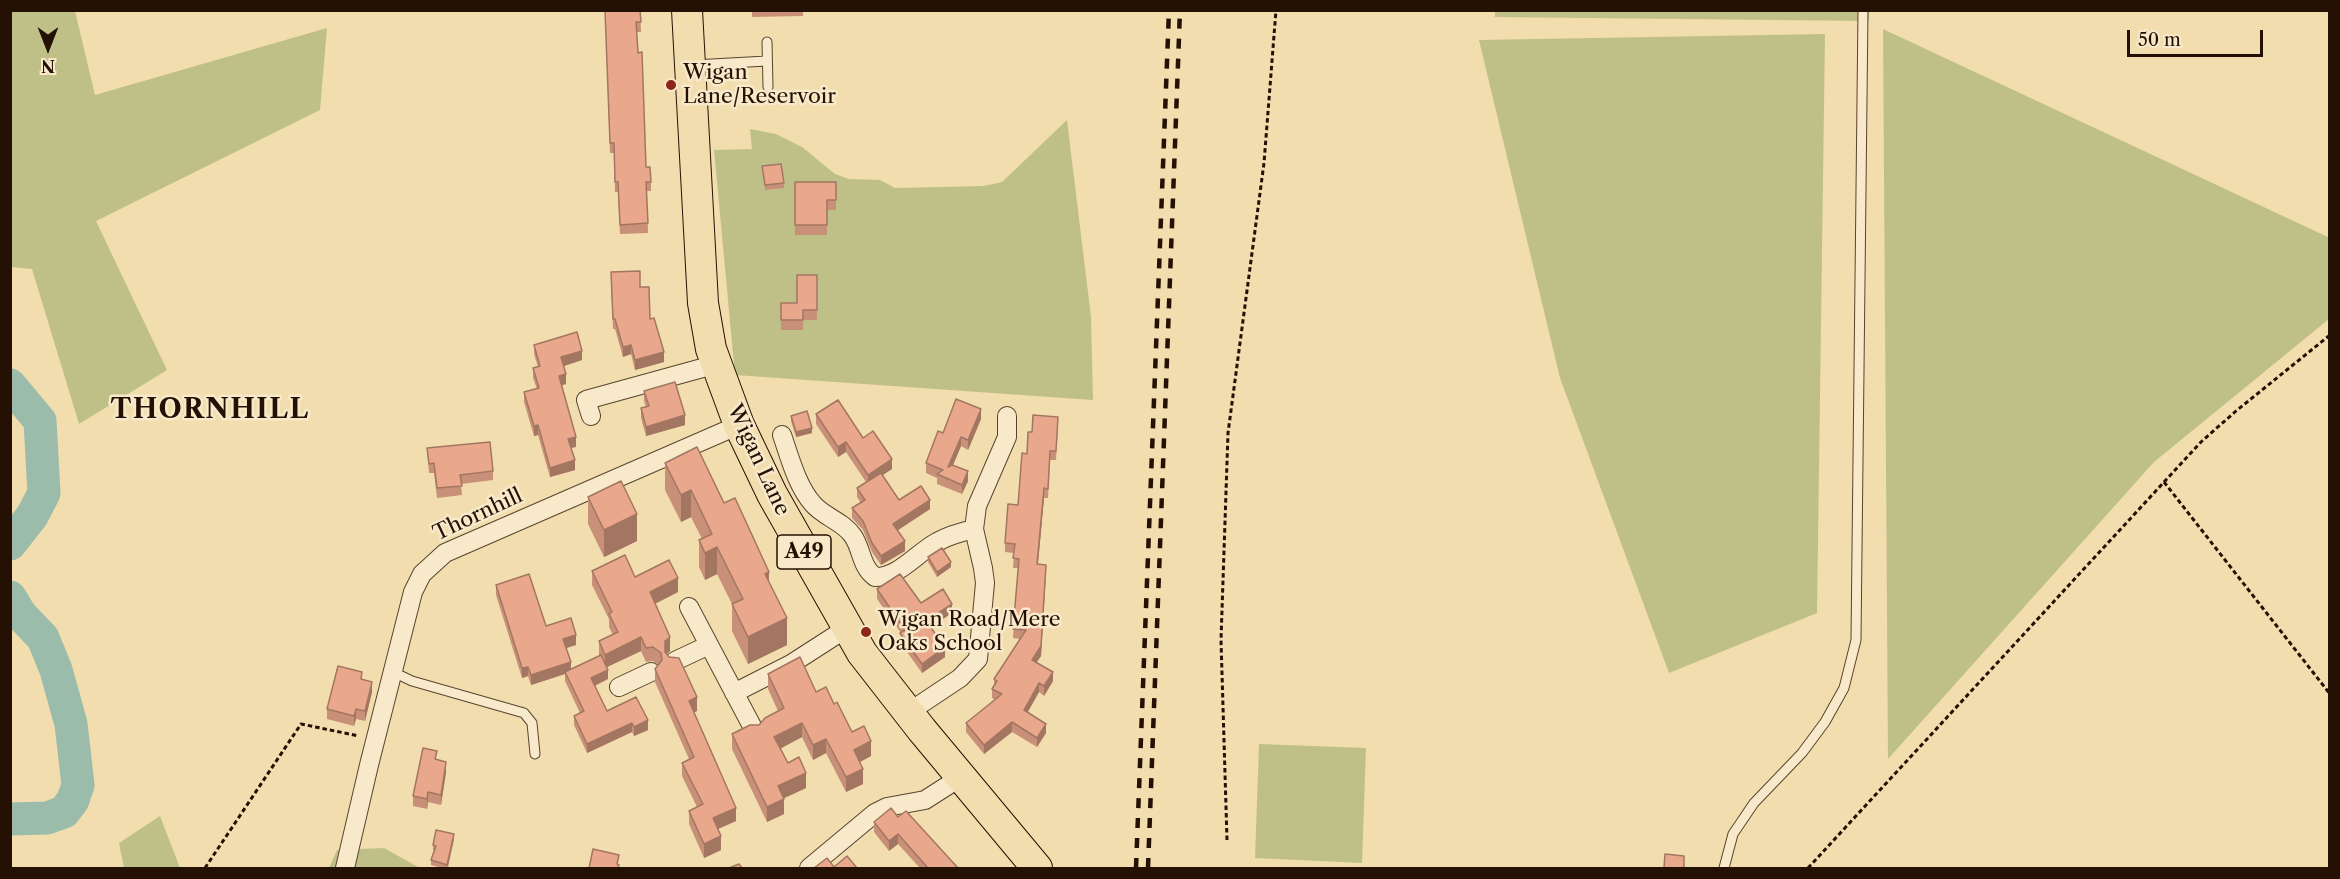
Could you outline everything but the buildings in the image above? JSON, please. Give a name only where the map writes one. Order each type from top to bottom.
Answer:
[{"type":"highway","name":"Wigan Lane","points":[[687,10],[703,303],[711,349],[739,425],[767,485],[862,653],[1037,868]]},
{"type":"street","points":[[591,416],[586,400],[717,364]]},
{"type":"street","points":[[909,712],[960,678],[978,659],[985,583],[974,529],[977,506],[1007,437],[1007,416]]},
{"type":"street","name":"Thornhill","points":[[345,868],[413,592],[422,574],[445,553],[739,425]]},
{"type":"street","points":[[783,435],[796,475],[806,495],[822,513],[849,530],[857,542],[865,565],[870,574],[875,577],[889,575],[949,536],[974,529]]},
{"type":"street","points":[[689,607],[754,730]]},
{"type":"street","points":[[734,693],[791,664],[847,628]]},
{"type":"street","points":[[675,661],[709,645]]},
{"type":"street","points":[[619,687],[651,672]]},
{"type":"street","points":[[809,868],[875,813],[887,807],[925,800],[961,777]]},
{"type":"lane","points":[[1724,868],[1733,834],[1754,803],[1802,753],[1825,722],[1844,688],[1856,640],[1863,10]]},
{"type":"lane","points":[[766,42],[768,87]]},
{"type":"lane","points":[[690,65],[767,61]]},
{"type":"lane","points":[[393,672],[412,681],[524,713],[532,723],[535,754]]},
{"type":"path","points":[[1227,840],[1221,640],[1228,433],[1264,163],[1276,10]]},
{"type":"path","points":[[1808,868],[2201,442],[2330,335]]},
{"type":"path","points":[[2164,482],[2330,694]]},
{"type":"path","points":[[205,868],[301,724],[375,739]]},
{"type":"green space","points":[[1495,10],[1869,10],[1869,21],[1495,17]]},
{"type":"green space","points":[[10,11],[75,11],[95,95],[327,28],[320,110],[96,221],[167,370],[79,424],[32,269],[11,267]]},
{"type":"green space","points":[[1883,29],[2330,238],[2329,319],[2154,462],[1888,759]]},
{"type":"green space","points":[[1825,34],[1817,613],[1669,673],[1560,378],[1479,40]]},
{"type":"green space","points":[[1067,120],[1091,317],[1093,400],[735,375],[714,150],[752,149],[750,129],[776,134],[802,147],[835,174],[849,179],[880,180],[895,188],[984,186],[1002,182]]},
{"type":"green space","points":[[1259,744],[1366,748],[1362,863],[1255,858]]},
{"type":"green space","points":[[160,816],[180,868],[124,868],[119,843]]},
{"type":"green space","points":[[384,848],[420,868],[329,868],[337,850]]},
{"type":"waterway","points":[[10,385],[40,421],[44,493],[32,516],[10,544]]},
{"type":"waterway","points":[[10,597],[21,615],[43,638],[56,670],[71,724],[78,785],[73,800],[64,812],[47,818],[10,819]]},
{"type":"railway","points":[[1136,868],[1169,10]]},
{"type":"railway","points":[[1148,868],[1180,10]]},
{"type":"place","name":"Wigan Lane/Reservoir","points":[[671,85]]},
{"type":"place","name":"Wigan Road/Mere Oaks School","points":[[866,632]]},
{"type":"district","name":"THORNHILL","points":[[210,410]]}]
